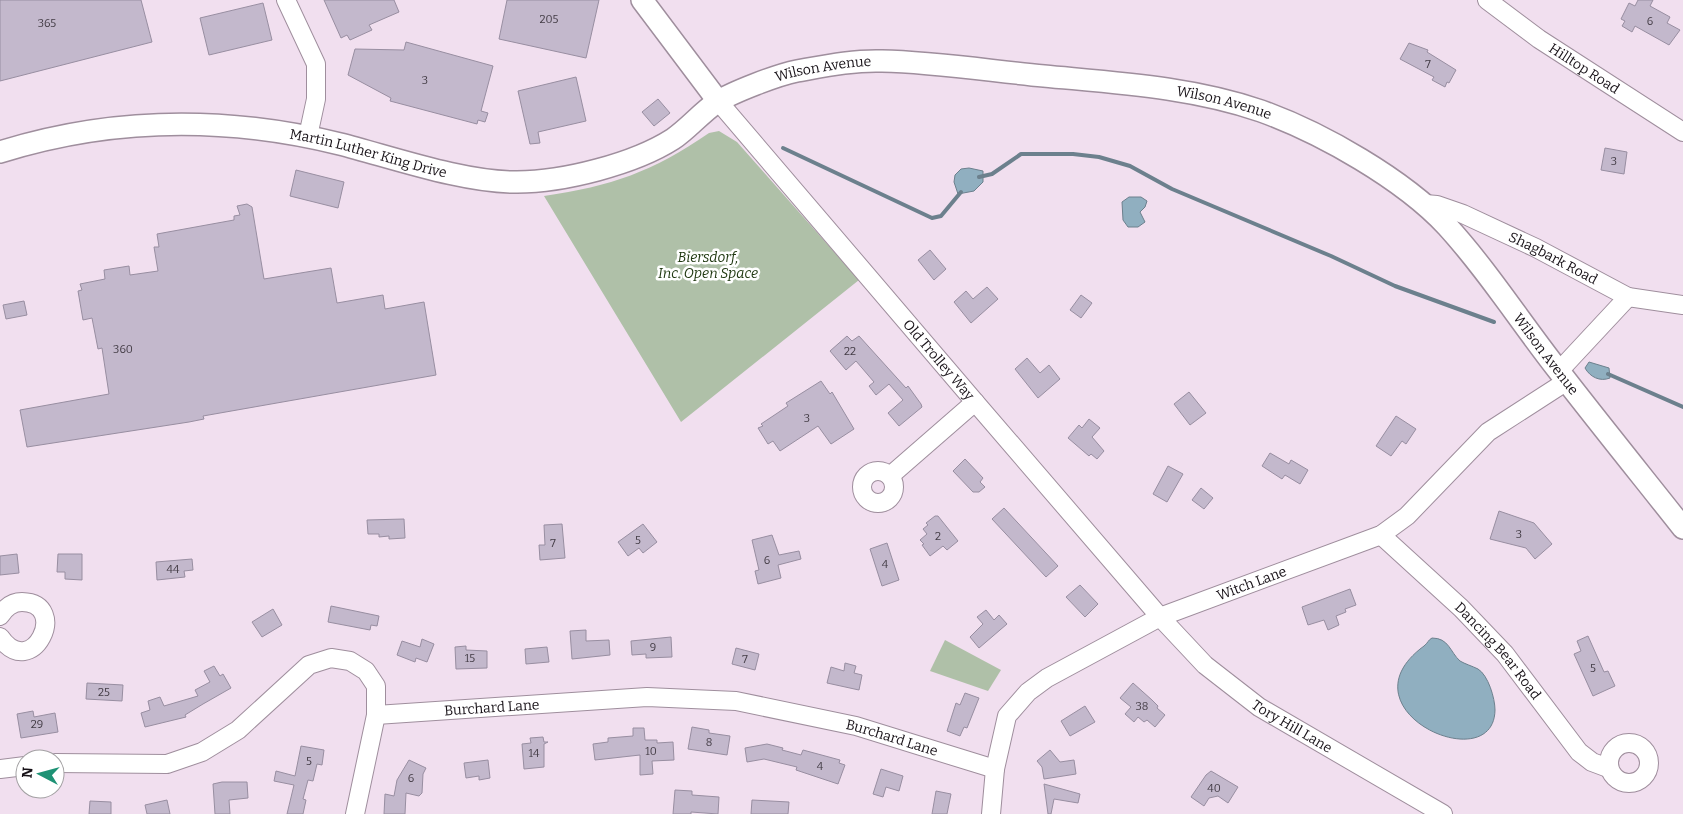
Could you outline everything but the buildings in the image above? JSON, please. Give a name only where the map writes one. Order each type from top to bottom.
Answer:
[{"type":"main road","points":[[642,0],[718,101]]},
{"type":"main road","name":"Wilson Avenue","points":[[718,101],[789,73],[837,64],[881,60],[1160,88],[1235,103],[1295,126],[1323,139],[1380,172],[1424,204],[1469,252],[1562,376],[1683,528]]},
{"type":"main road","name":"Martin Luther King Drive","points":[[0,152],[82,132],[160,123],[242,125],[308,136],[460,175],[515,182],[566,177],[622,163],[671,140],[718,101]]},
{"type":"street","points":[[286,0],[316,64],[316,99],[308,136]]},
{"type":"street","name":"Hilltop Road","points":[[1487,0],[1539,39],[1683,132]]},
{"type":"street","name":"Old Trolley Way","points":[[718,101],[974,402],[1160,616]]},
{"type":"street","name":"Shagbark Road","points":[[1424,204],[1437,205],[1463,214],[1536,248],[1628,297],[1683,306]]},
{"type":"street","name":"Witch Lane","points":[[991,814],[995,769],[1007,716],[1028,692],[1047,678],[1160,616],[1381,535],[1406,516],[1488,432],[1562,376],[1628,297]]},
{"type":"street","points":[[890,476],[974,402]]},
{"type":"street","name":"Dancing Bear Road","points":[[1381,535],[1461,608],[1504,654],[1579,752],[1592,762],[1608,768]]},
{"type":"street","points":[[0,616],[11,604],[26,602],[40,610],[46,624],[40,642],[26,650],[11,648],[0,637]]},
{"type":"street","name":"Tory Hill Lane","points":[[1160,616],[1206,665],[1259,707],[1443,814]]},
{"type":"street","points":[[65,763],[167,764],[202,752],[238,730],[310,665],[331,658],[350,661],[366,671],[376,686],[376,716],[355,814]]},
{"type":"street","name":"Burchard Lane","points":[[376,716],[647,697],[736,701],[856,726],[995,769]]},
{"type":"street","points":[[0,769],[15,767]]},
{"type":"green space","name":"Biersdorf, Inc. Open Space","points":[[719,131],[737,142],[859,280],[681,422],[544,196],[611,182],[631,175],[669,158],[709,133]]},
{"type":"green space","points":[[945,640],[1001,670],[988,691],[930,671]]},
{"type":"water","points":[[969,168],[983,171],[983,182],[974,191],[958,194],[954,182],[955,175],[961,169]]},
{"type":"water","points":[[1129,197],[1141,197],[1147,201],[1145,207],[1140,212],[1145,222],[1138,227],[1128,227],[1123,220],[1122,202]]},
{"type":"water","points":[[1589,362],[1609,368],[1610,378],[1599,379],[1592,376],[1585,368]]},
{"type":"water","points":[[1432,638],[1442,640],[1460,661],[1482,672],[1490,687],[1495,710],[1488,730],[1471,739],[1449,737],[1426,728],[1408,713],[1398,693],[1402,670]]},
{"type":"waterway","points":[[783,148],[932,218],[941,216],[961,192]]},
{"type":"waterway","points":[[979,177],[992,174],[1021,154],[1073,154],[1099,157],[1130,166],[1172,189],[1331,256],[1395,286],[1494,322]]},
{"type":"waterway","points":[[1608,374],[1683,407]]}]
